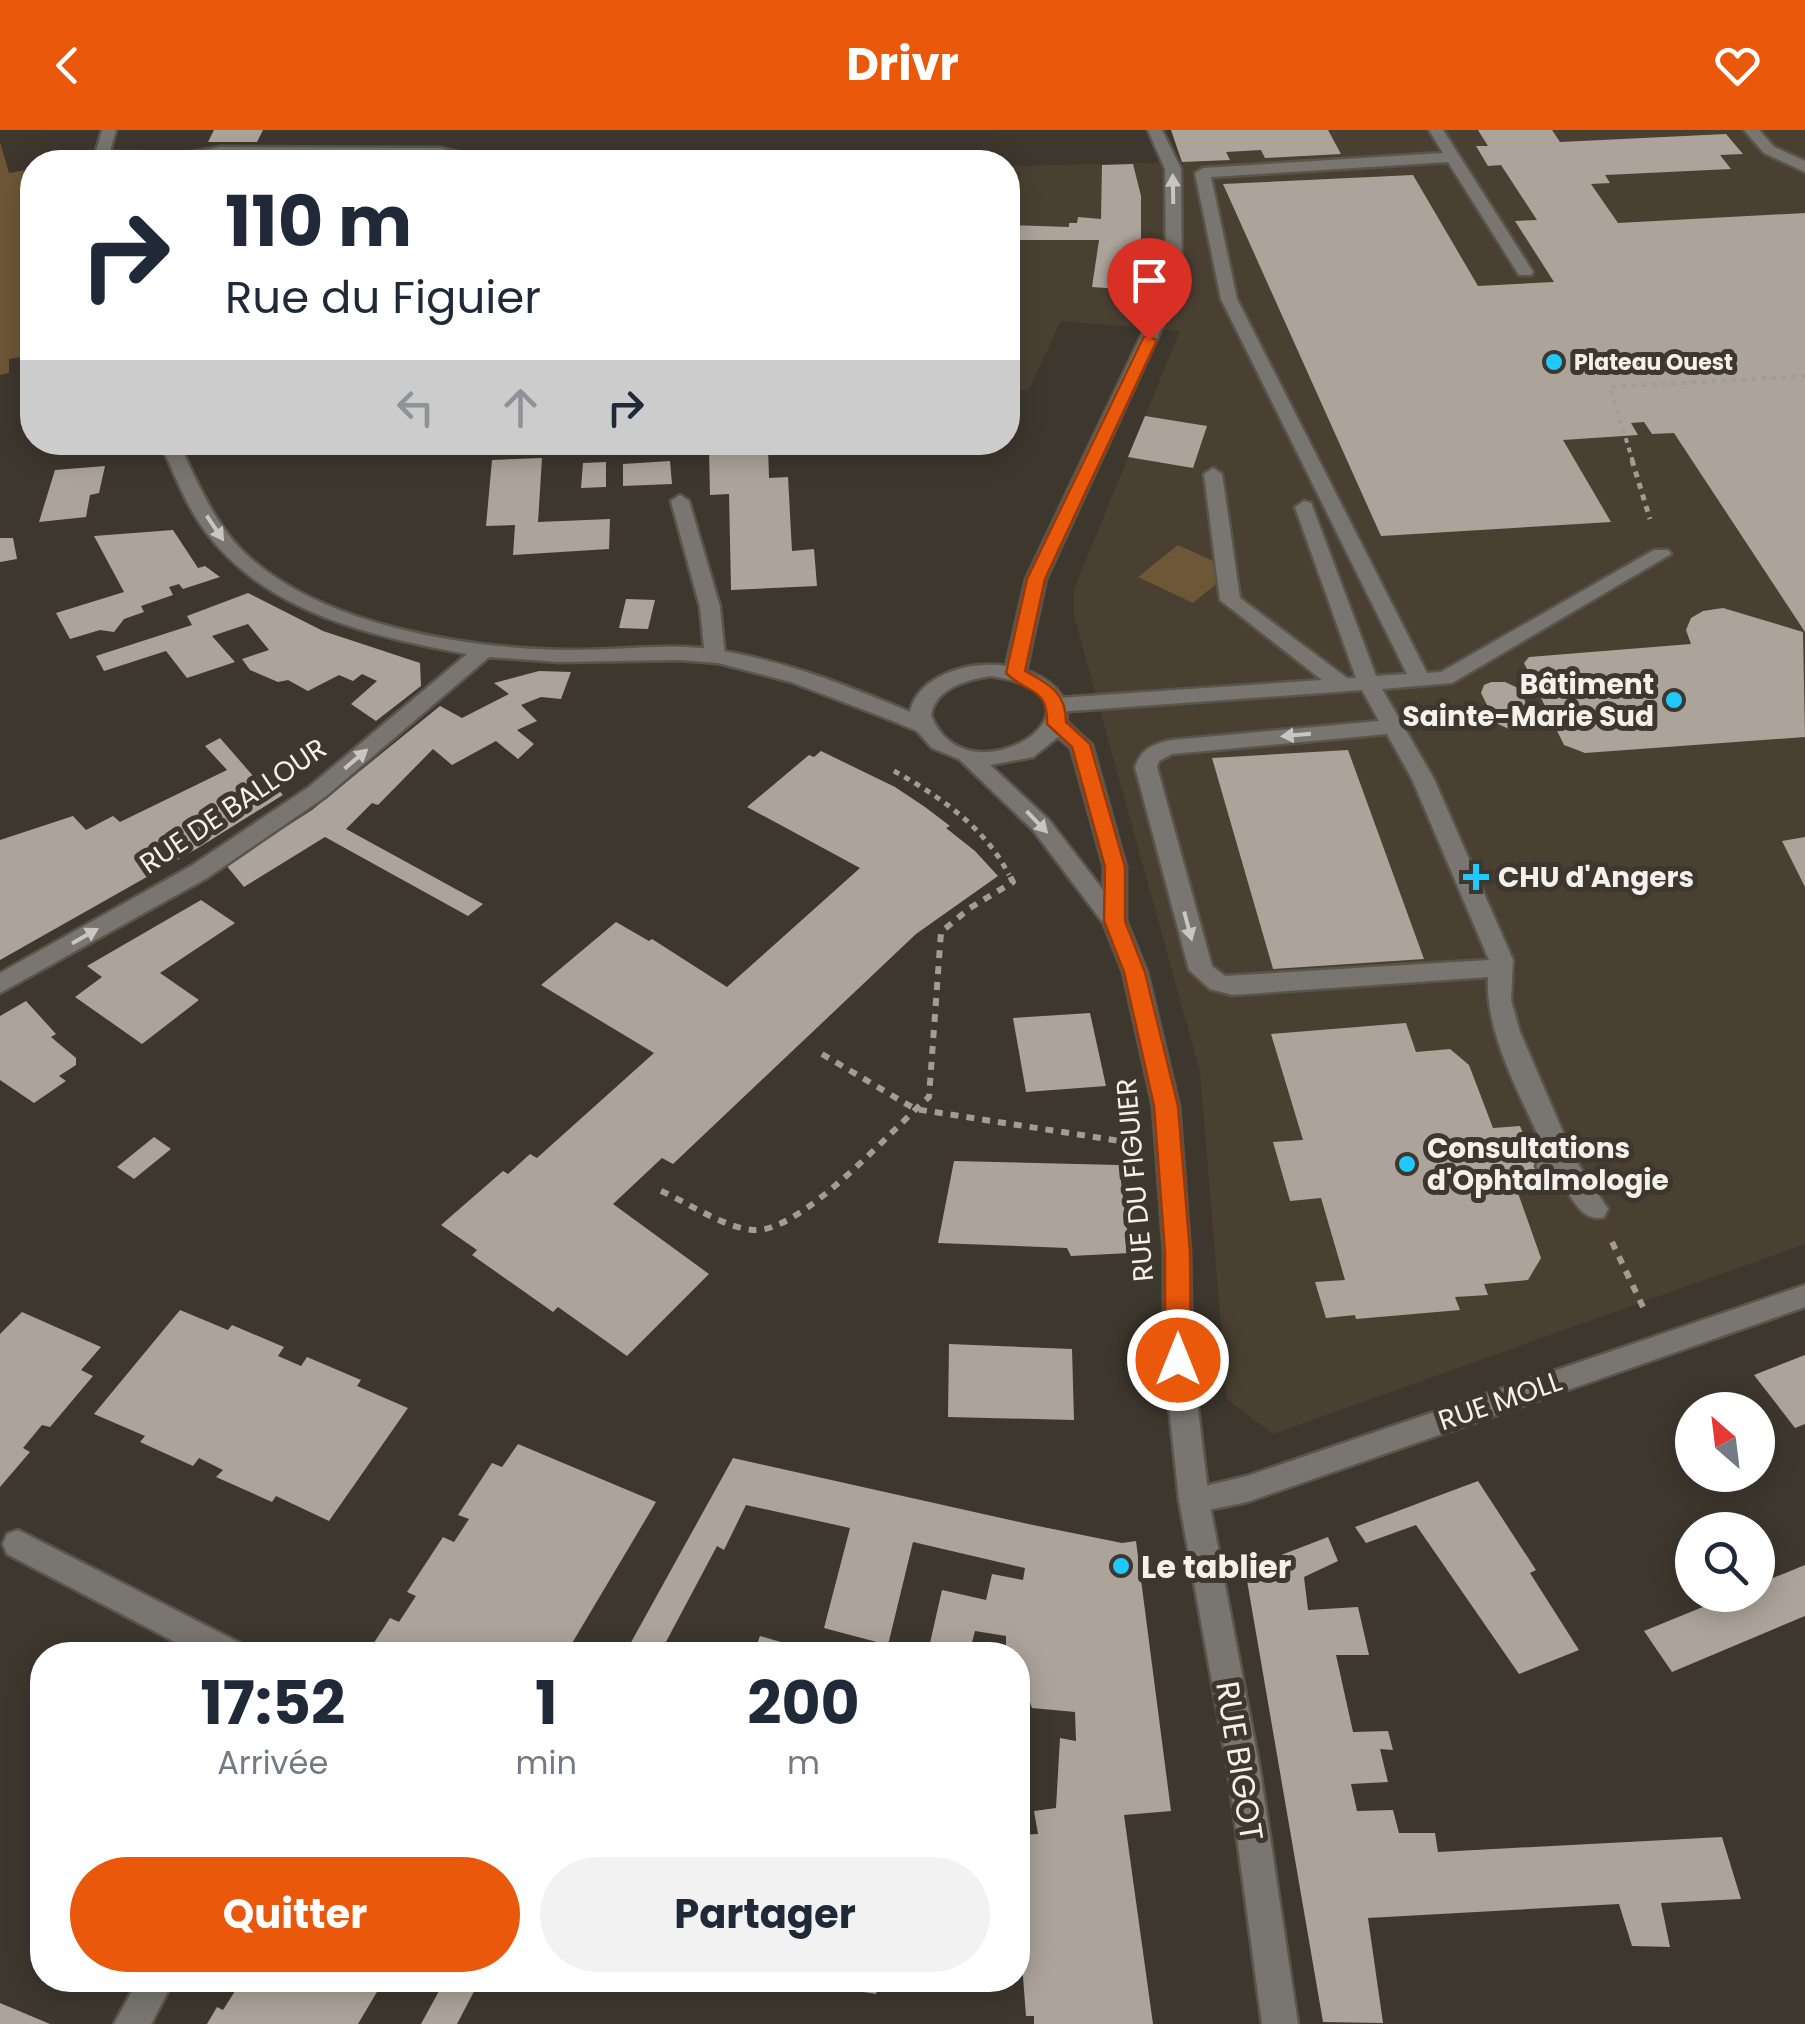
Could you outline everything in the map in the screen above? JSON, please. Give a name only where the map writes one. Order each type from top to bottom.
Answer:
[{"type":"street","points":[[926,728],[922,711],[928,694],[943,681],[965,672],[1016,673],[1036,579],[1174,284],[1173,170],[1155,130]]},
{"type":"street","points":[[1436,130],[1525,272]]},
{"type":"street","points":[[1751,130],[1770,150],[1805,167]]},
{"type":"street","points":[[1420,680],[1229,299],[1203,173],[1453,157]]},
{"type":"street","name":"RUE DU FIGUIER","points":[[176,455],[214,530],[242,561],[304,600],[378,628],[482,652],[715,657],[843,691],[926,728],[941,744],[966,754],[1041,825],[1114,921],[1134,972],[1166,1106],[1178,1252],[1178,1360],[1194,1500]]},
{"type":"street","points":[[1213,474],[1230,600],[1342,685]]},
{"type":"street","points":[[680,501],[710,607],[715,657]]},
{"type":"street","points":[[1304,506],[1368,683],[1456,847],[1501,960],[1499,1000],[1555,1165],[1595,1209]]},
{"type":"street","points":[[966,754],[1005,756],[1023,752],[1038,745],[1057,714],[1445,678],[1661,554]]},
{"type":"street","name":"RUE DE BALLOUR","points":[[0,984],[198,872],[317,792],[482,652]]},
{"type":"street","name":"RUE DU FIGUIER","points":[[1016,673],[1048,692],[1057,714],[1080,744],[1115,867],[1114,921]]},
{"type":"street","points":[[1393,726],[1172,747],[1161,749],[1147,760],[1201,970],[1218,983],[1232,986],[1500,968]]},
{"type":"street","name":"RUE MOLL","points":[[1194,1500],[1248,1489],[1805,1296]]},
{"type":"street","name":"RUE BIGOT","points":[[1194,1500],[1244,1770],[1280,2024]]},
{"type":"street","points":[[18,1544],[206,1642]]},
{"type":"street","points":[[132,2024],[150,1992]]},
{"type":"path","points":[[1661,554],[1610,387],[1805,376]]},
{"type":"path","points":[[661,1191],[756,1231],[779,1228],[824,1197],[930,1097],[941,932],[970,908],[1013,882],[1007,867],[941,796],[894,770]]},
{"type":"path","points":[[822,1054],[915,1108],[1120,1141]]},
{"type":"path","points":[[1595,1209],[1644,1308]]},
{"type":"shaded area","name":"CHU d'Angers","points":[[1171,130],[1805,130],[1805,1244],[1273,1434],[1227,1399],[1200,1072],[1074,616],[1074,589],[1180,331],[1061,321],[1028,391],[1020,390],[1020,166],[1181,162]]},
{"type":"shaded area","points":[[0,142],[9,173],[20,171],[20,357],[9,359],[9,373],[0,375]]},
{"type":"shaded area","points":[[1178,545],[1233,570],[1193,603],[1138,577]]},
{"type":"building","points":[[214,130],[263,130],[257,142],[208,142]]},
{"type":"building","points":[[1171,130],[1328,130],[1341,154],[1265,158],[1261,150],[1226,152],[1230,160],[1182,162]]},
{"type":"building","name":"Plateau Ouest","points":[[1478,130],[1552,130],[1560,142],[1726,134],[1743,154],[1720,155],[1731,169],[1605,175],[1610,183],[1591,184],[1618,223],[1805,213],[1805,632],[1674,433],[1652,434],[1644,422],[1631,423],[1638,435],[1563,440],[1611,522],[1381,536],[1223,184],[1413,175],[1478,286],[1554,282],[1515,221],[1537,220],[1501,165],[1488,166],[1476,146],[1488,146]]},
{"type":"building","points":[[1133,164],[1141,196],[1141,239],[1134,290],[1092,287],[1099,240],[1020,240],[1020,225],[1069,227],[1069,223],[1077,223],[1078,217],[1101,219],[1102,165]]},
{"type":"building","points":[[1145,416],[1207,426],[1193,468],[1128,457]]},
{"type":"building","points":[[709,455],[768,455],[769,478],[788,477],[792,551],[814,549],[817,586],[731,590],[729,494],[710,495]]},
{"type":"building","points":[[542,458],[538,522],[610,519],[609,549],[513,555],[515,525],[486,526],[492,460]]},
{"type":"building","points":[[670,461],[672,484],[623,486],[623,464]]},
{"type":"building","points":[[606,462],[606,487],[581,488],[583,463]]},
{"type":"building","points":[[105,466],[99,493],[90,495],[86,517],[39,522],[55,470]]},
{"type":"building","points":[[173,530],[198,568],[205,566],[220,577],[183,589],[179,584],[169,587],[173,595],[141,606],[144,612],[124,619],[114,632],[100,630],[70,639],[56,613],[124,592],[94,536]]},
{"type":"building","points":[[0,538],[13,538],[17,559],[0,562]]},
{"type":"building","points":[[248,593],[323,631],[420,663],[421,686],[376,721],[351,704],[377,681],[362,674],[353,681],[339,675],[308,691],[288,680],[278,682],[250,670],[242,659],[269,650],[248,624],[212,636],[235,662],[187,678],[166,651],[104,671],[96,656],[192,625],[187,616]]},
{"type":"building","points":[[626,599],[655,600],[648,629],[619,628]]},
{"type":"building","name":"Bâtiment Sainte-Marie Sud","points":[[1723,608],[1803,632],[1805,737],[1585,753],[1564,745],[1524,663],[1529,657],[1691,644],[1686,630],[1691,618],[1703,611]]},
{"type":"building","points":[[539,671],[571,672],[561,699],[541,697],[521,705],[537,721],[517,730],[534,744],[518,759],[496,741],[452,765],[433,749],[378,805],[372,803],[346,829],[483,904],[468,916],[325,837],[244,887],[226,865],[312,810],[440,706],[462,718],[509,694],[494,683]]},
{"type":"building","points":[[1505,682],[1518,688],[1535,720],[1533,726],[1513,731],[1496,723],[1481,693],[1484,685]]},
{"type":"building","points":[[220,738],[254,777],[263,773],[283,795],[0,960],[0,840],[73,816],[86,830],[113,816],[120,822],[227,770],[205,746]]},
{"type":"building","points":[[1348,750],[1424,959],[1273,969],[1212,758]]},
{"type":"building","points":[[821,751],[895,787],[925,807],[950,826],[946,828],[998,876],[916,934],[673,1164],[662,1158],[613,1204],[709,1274],[627,1356],[558,1307],[553,1312],[472,1255],[477,1250],[441,1225],[503,1171],[508,1174],[530,1154],[537,1158],[654,1053],[541,985],[616,922],[649,941],[652,939],[727,987],[860,868],[747,807],[809,755],[814,757]]},
{"type":"building","points":[[1805,837],[1805,887],[1782,841]]},
{"type":"building","points":[[201,900],[235,923],[160,973],[199,1000],[142,1044],[75,997],[102,977],[87,966]]},
{"type":"building","points":[[26,1001],[56,1034],[51,1037],[76,1058],[76,1065],[59,1076],[66,1081],[34,1103],[0,1080],[0,1016]]},
{"type":"building","points":[[1090,1013],[1106,1086],[1026,1092],[1013,1018]]},
{"type":"building","name":"Consultations d'Ophtalmologie","points":[[1406,1023],[1416,1052],[1450,1049],[1469,1065],[1493,1128],[1520,1126],[1540,1177],[1513,1179],[1541,1258],[1528,1280],[1484,1284],[1488,1295],[1455,1297],[1460,1310],[1326,1318],[1315,1282],[1345,1280],[1321,1198],[1290,1201],[1273,1142],[1303,1140],[1271,1034]]},
{"type":"building","points":[[154,1137],[171,1149],[134,1179],[117,1167]]},
{"type":"building","points":[[954,1161],[1119,1165],[1130,1253],[1071,1256],[1067,1248],[938,1243]]},
{"type":"building","points":[[180,1310],[228,1330],[232,1325],[284,1347],[278,1356],[301,1366],[307,1357],[361,1380],[357,1386],[408,1408],[329,1521],[276,1496],[272,1502],[216,1477],[223,1470],[199,1458],[193,1466],[140,1442],[145,1436],[94,1414]]},
{"type":"building","points":[[22,1312],[101,1347],[81,1370],[93,1376],[50,1427],[42,1425],[23,1448],[30,1452],[0,1487],[0,1334]]},
{"type":"building","points":[[949,1344],[1072,1349],[1074,1420],[948,1417]]},
{"type":"building","points":[[1805,1355],[1805,1424],[1795,1428],[1775,1402],[1775,1392],[1767,1392],[1754,1375]]},
{"type":"building","points":[[518,1444],[656,1502],[573,1642],[374,1642],[390,1618],[399,1622],[416,1596],[407,1592],[443,1537],[454,1542],[469,1519],[458,1515],[492,1463],[502,1467]]},
{"type":"building","points":[[733,1458],[1033,1525],[1122,1543],[1136,1541],[1171,1811],[1124,1815],[1153,2024],[1034,2024],[1034,2016],[1026,2016],[1024,1992],[1030,1992],[1030,1834],[1038,1834],[1034,1811],[1056,1808],[1060,1738],[1076,1741],[1075,1712],[1032,1708],[1030,1642],[1006,1642],[1006,1636],[975,1631],[972,1642],[930,1642],[942,1590],[986,1600],[992,1574],[1023,1580],[1025,1568],[913,1542],[889,1642],[877,1642],[824,1628],[850,1528],[746,1505],[724,1550],[717,1546],[666,1642],[631,1642]]},
{"type":"building","points":[[1478,1481],[1536,1570],[1530,1573],[1579,1650],[1519,1674],[1416,1525],[1366,1543],[1355,1527]]},
{"type":"building","points":[[1328,1537],[1338,1561],[1304,1577],[1308,1610],[1358,1607],[1369,1655],[1336,1655],[1353,1732],[1388,1731],[1393,1750],[1380,1749],[1388,1782],[1351,1784],[1357,1811],[1393,1810],[1399,1833],[1435,1833],[1438,1852],[1722,1837],[1741,1899],[1661,1903],[1670,1947],[1632,1946],[1619,1904],[1368,1918],[1383,2023],[1323,2022],[1245,1569]]},
{"type":"building","points":[[1805,1565],[1805,1616],[1672,1672],[1644,1631],[1690,1612],[1775,1612],[1775,1577]]},
{"type":"building","points":[[760,1636],[781,1642],[758,1642]]},
{"type":"building","points":[[234,1992],[377,1992],[358,2024],[207,2024],[217,2007],[223,2010]]},
{"type":"building","points":[[438,1992],[474,1992],[457,2024],[421,2024]]},
{"type":"building","points":[[0,2003],[50,2024],[0,2024]]},
{"type":"place","name":"Plateau Ouest","points":[[1554,362]]},
{"type":"place","name":"Bâtiment Sainte-Marie Sud","points":[[1674,700]]},
{"type":"place","name":"CHU d'Angers","points":[[1476,877]]},
{"type":"place","name":"Consultations d'Ophtalmologie","points":[[1407,1164]]},
{"type":"place","name":"Le tablier","points":[[1121,1566]]},
{"type":"route","points":[[1149,340],[1036,579],[1026,611],[1016,673],[1048,692],[1057,705],[1056,724],[1080,744],[1115,867],[1114,921],[1134,972],[1166,1106],[1178,1252],[1178,1360]]}]
